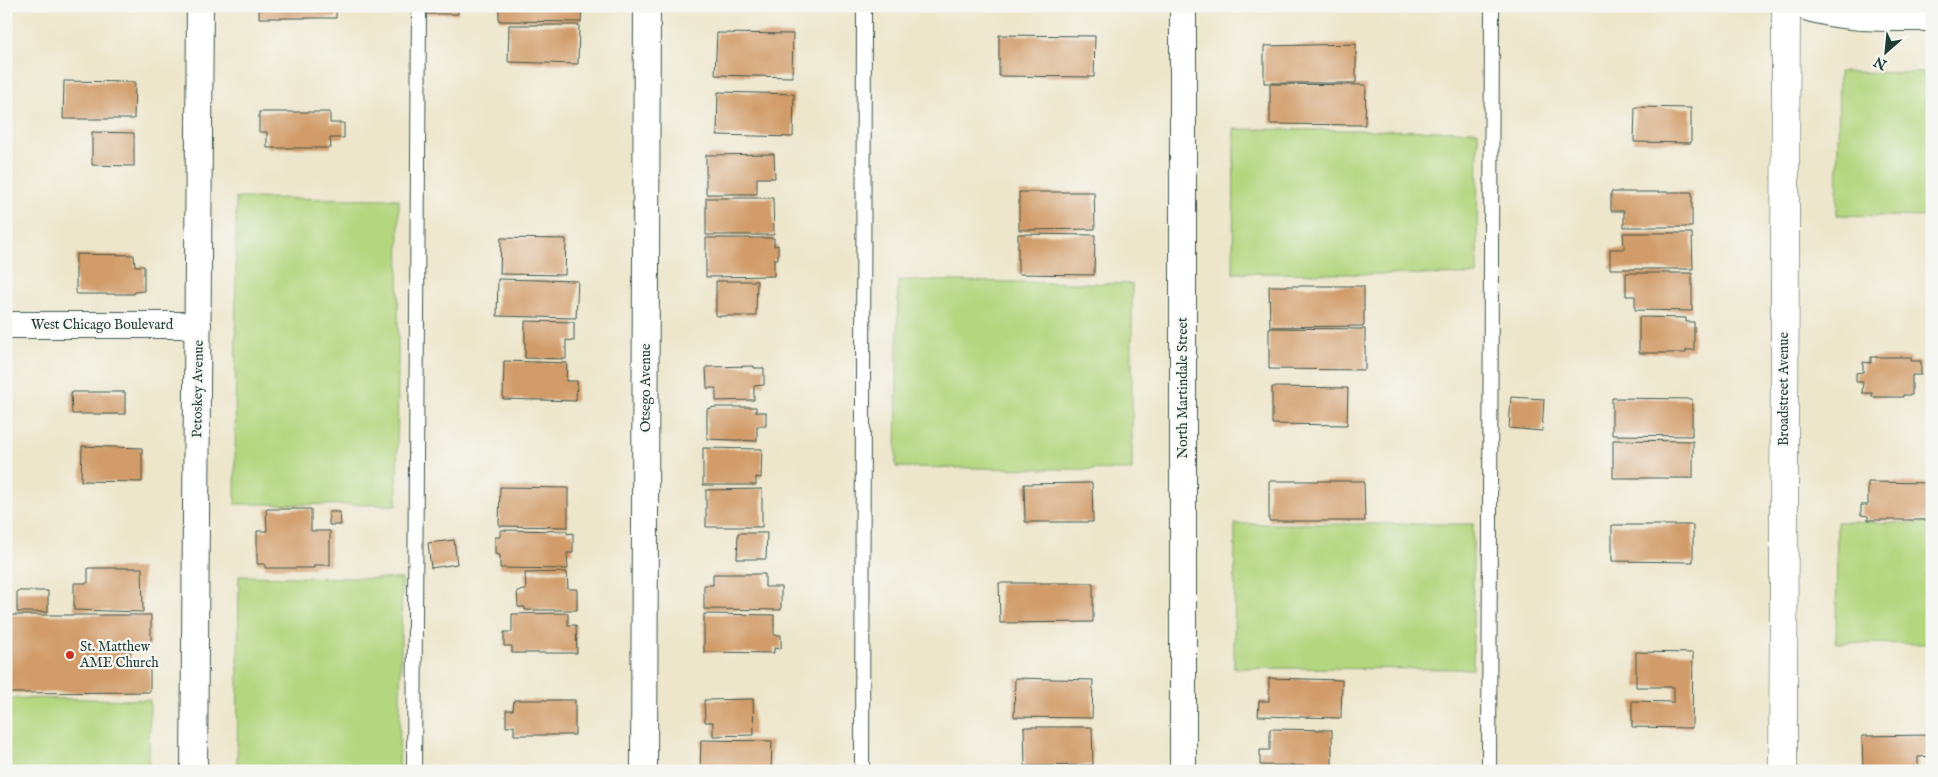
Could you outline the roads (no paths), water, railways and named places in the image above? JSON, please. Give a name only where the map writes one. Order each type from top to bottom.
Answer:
[{"type":"street","name":"Petoskey Avenue","points":[[194,771],[200,6]]},
{"type":"street","name":"Otsego Avenue","points":[[644,771],[647,6]]},
{"type":"street","name":"North Martindale Street","points":[[1183,6],[1183,771]]},
{"type":"street","name":"Broadstreet Avenue","points":[[1783,771],[1786,6]]},
{"type":"street","points":[[1802,6],[1816,11],[1864,18],[1932,18]]},
{"type":"street","name":"West Chicago Boulevard","points":[[6,324],[198,325]]},
{"type":"lane","points":[[414,771],[418,6]]},
{"type":"lane","points":[[862,771],[864,6]]},
{"type":"lane","points":[[1489,771],[1492,6]]},
{"type":"place","name":"St. Matthew AME Church","points":[[70,655]]}]
